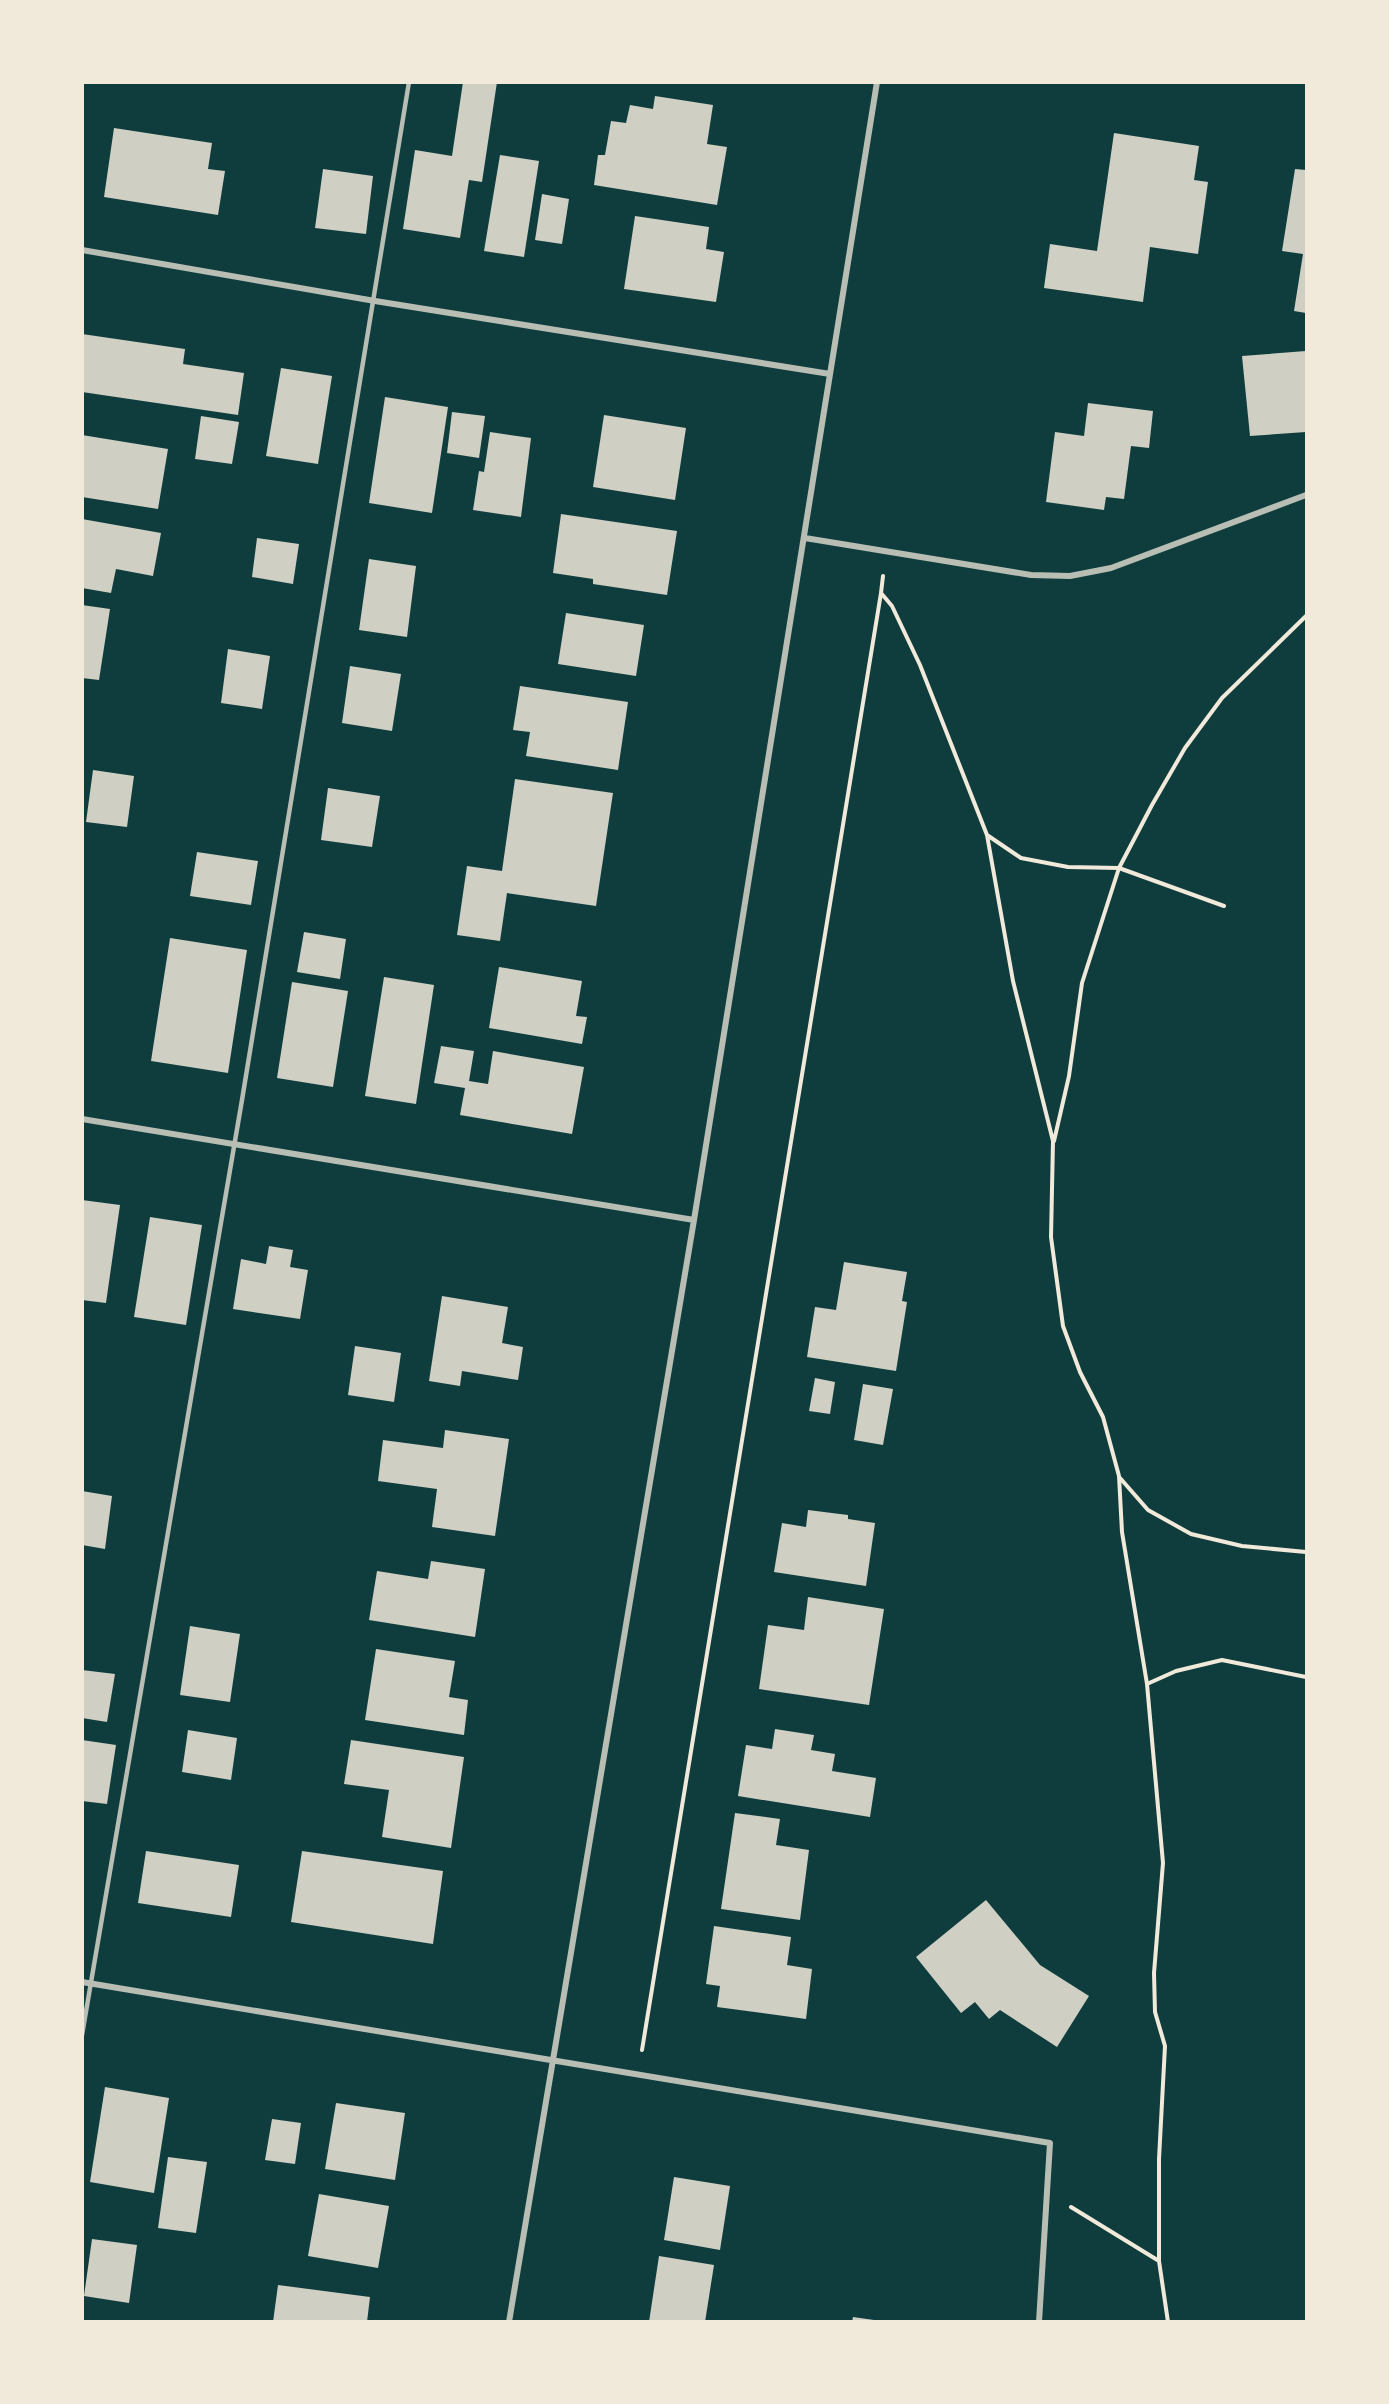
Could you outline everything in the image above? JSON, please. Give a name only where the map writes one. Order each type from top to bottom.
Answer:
[{"type":"street","points":[[509,2322],[694,1220],[877,82]]},
{"type":"street","points":[[82,250],[375,301],[830,374]]},
{"type":"street","points":[[805,538],[1031,575],[1070,576],[1111,568],[1306,495]]},
{"type":"street","points":[[82,1119],[694,1220]]},
{"type":"street","points":[[82,1983],[1050,2143],[1039,2322]]},
{"type":"lane","points":[[82,2035],[234,1145],[410,82]]},
{"type":"path","points":[[638,2074],[887,552]]},
{"type":"path","points":[[881,593],[892,606],[920,665],[987,835],[1013,981],[1053,1141]]},
{"type":"path","points":[[1168,2322],[1159,2261],[1159,2159],[1165,2046],[1155,2012],[1154,1973],[1163,1863],[1147,1684],[1122,1532],[1119,1476],[1103,1417],[1080,1372],[1063,1326],[1051,1237],[1053,1141],[1069,1076],[1082,983],[1119,868],[1174,767],[1209,715],[1237,683],[1306,616]]},
{"type":"path","points":[[987,835],[1020,858],[1068,867],[1119,868],[1224,906]]},
{"type":"path","points":[[1119,1476],[1148,1510],[1191,1534],[1242,1546],[1306,1552]]},
{"type":"path","points":[[1147,1684],[1176,1671],[1222,1660],[1306,1677]]},
{"type":"path","points":[[1047,2193],[1159,2261]]},
{"type":"building","points":[[463,82],[497,82],[482,182],[469,180],[460,238],[403,229],[415,150],[452,156]]},
{"type":"building","points":[[655,96],[713,105],[707,144],[727,147],[717,205],[594,185],[598,155],[605,155],[611,121],[626,123],[630,105],[653,109]]},
{"type":"building","points":[[114,128],[212,143],[208,169],[225,171],[218,215],[104,197]]},
{"type":"building","points":[[1114,133],[1199,146],[1194,180],[1208,182],[1198,254],[1150,247],[1143,302],[1044,288],[1050,244],[1097,251]]},
{"type":"building","points":[[500,155],[539,161],[524,257],[484,251]]},
{"type":"building","points":[[323,169],[373,176],[366,234],[315,228]]},
{"type":"building","points":[[1295,169],[1306,170],[1306,313],[1294,311],[1303,254],[1282,251]]},
{"type":"building","points":[[542,194],[569,199],[562,244],[535,240]]},
{"type":"building","points":[[635,216],[709,227],[706,249],[724,252],[716,302],[624,289]]},
{"type":"building","points":[[82,334],[185,349],[183,364],[244,373],[238,415],[82,392]]},
{"type":"building","points":[[1306,351],[1306,432],[1250,436],[1242,356]]},
{"type":"building","points":[[281,368],[332,376],[318,464],[266,456]]},
{"type":"building","points":[[385,397],[448,407],[432,513],[369,503]]},
{"type":"building","points":[[1088,403],[1153,411],[1149,448],[1131,446],[1124,499],[1106,497],[1104,510],[1046,502],[1055,432],[1084,436]]},
{"type":"building","points":[[452,412],[485,416],[479,458],[447,453]]},
{"type":"building","points":[[604,415],[686,428],[675,500],[593,487]]},
{"type":"building","points":[[201,416],[239,422],[232,464],[195,459]]},
{"type":"building","points":[[490,432],[531,438],[521,517],[473,510],[479,471],[484,472]]},
{"type":"building","points":[[82,435],[168,449],[158,509],[82,497]]},
{"type":"building","points":[[561,514],[677,531],[667,595],[593,584],[593,579],[553,573]]},
{"type":"building","points":[[82,519],[161,533],[153,576],[116,569],[111,593],[82,588]]},
{"type":"building","points":[[257,538],[299,544],[293,584],[252,577]]},
{"type":"building","points":[[369,559],[416,566],[407,637],[359,630]]},
{"type":"building","points":[[82,605],[110,609],[99,680],[82,678]]},
{"type":"building","points":[[566,613],[644,625],[636,676],[558,664]]},
{"type":"building","points":[[228,649],[270,656],[262,709],[221,703]]},
{"type":"building","points":[[350,666],[401,674],[392,731],[342,723]]},
{"type":"building","points":[[520,686],[628,702],[618,770],[526,756],[530,732],[513,730]]},
{"type":"building","points":[[93,770],[134,776],[127,827],[86,822]]},
{"type":"building","points":[[515,779],[613,793],[596,906],[507,893],[500,941],[457,935],[467,866],[502,871]]},
{"type":"building","points":[[328,788],[380,796],[372,847],[321,840]]},
{"type":"building","points":[[197,852],[258,861],[251,905],[190,896]]},
{"type":"building","points":[[304,932],[346,939],[340,979],[297,972]]},
{"type":"building","points":[[170,938],[247,950],[228,1073],[151,1061]]},
{"type":"building","points":[[499,967],[582,981],[576,1016],[587,1017],[582,1044],[489,1028]]},
{"type":"building","points":[[384,977],[434,985],[416,1104],[365,1096]]},
{"type":"building","points":[[292,982],[348,991],[333,1087],[277,1078]]},
{"type":"building","points":[[441,1046],[474,1051],[469,1081],[488,1084],[493,1051],[584,1067],[572,1134],[460,1115],[465,1088],[434,1083]]},
{"type":"building","points":[[82,1200],[120,1205],[106,1303],[82,1300]]},
{"type":"building","points":[[150,1217],[202,1225],[186,1325],[134,1317]]},
{"type":"building","points":[[269,1246],[293,1250],[290,1267],[308,1270],[300,1319],[233,1309],[241,1259],[266,1264]]},
{"type":"building","points":[[844,1262],[907,1272],[902,1301],[907,1302],[896,1371],[807,1357],[815,1307],[836,1310]]},
{"type":"building","points":[[442,1296],[508,1307],[502,1343],[523,1347],[518,1380],[462,1371],[460,1386],[429,1381]]},
{"type":"building","points":[[355,1346],[401,1353],[394,1402],[348,1395]]},
{"type":"building","points":[[815,1378],[835,1382],[830,1414],[809,1411]]},
{"type":"building","points":[[863,1384],[893,1389],[883,1445],[854,1440]]},
{"type":"building","points":[[445,1430],[509,1439],[495,1536],[432,1527],[437,1489],[378,1481],[383,1440],[443,1448]]},
{"type":"building","points":[[82,1491],[112,1496],[105,1549],[82,1545]]},
{"type":"building","points":[[808,1510],[848,1515],[848,1519],[875,1523],[866,1586],[774,1572],[782,1523],[806,1527]]},
{"type":"building","points":[[431,1561],[485,1569],[475,1637],[369,1620],[377,1571],[428,1579]]},
{"type":"building","points":[[808,1597],[884,1609],[869,1705],[759,1689],[768,1625],[804,1630]]},
{"type":"building","points":[[190,1626],[240,1634],[230,1702],[180,1695]]},
{"type":"building","points":[[376,1649],[455,1661],[449,1697],[468,1700],[464,1735],[365,1720]]},
{"type":"building","points":[[82,1670],[115,1674],[107,1722],[82,1718]]},
{"type":"building","points":[[775,1729],[814,1735],[811,1750],[835,1754],[832,1771],[876,1778],[870,1817],[738,1796],[746,1745],[772,1749]]},
{"type":"building","points":[[188,1730],[237,1738],[231,1780],[182,1772]]},
{"type":"building","points":[[82,1740],[116,1745],[107,1804],[82,1801]]},
{"type":"building","points":[[351,1740],[464,1757],[451,1848],[382,1837],[389,1790],[344,1784]]},
{"type":"building","points":[[735,1813],[780,1819],[776,1845],[809,1850],[800,1920],[721,1909]]},
{"type":"building","points":[[146,1851],[239,1865],[231,1917],[138,1903]]},
{"type":"building","points":[[302,1851],[443,1871],[433,1944],[291,1922]]},
{"type":"building","points":[[986,1900],[1040,1965],[1089,1996],[1057,2047],[1000,2010],[989,2019],[975,2002],[961,2013],[916,1957]]},
{"type":"building","points":[[714,1926],[791,1937],[787,1965],[812,1969],[806,2019],[717,2007],[720,1986],[706,1984]]},
{"type":"building","points":[[105,2087],[169,2098],[154,2193],[90,2182]]},
{"type":"building","points":[[336,2103],[405,2113],[395,2180],[325,2169]]},
{"type":"building","points":[[272,2119],[301,2123],[295,2164],[265,2160]]},
{"type":"building","points":[[168,2157],[207,2162],[196,2233],[158,2228]]},
{"type":"building","points":[[674,2177],[730,2186],[720,2250],[664,2240]]},
{"type":"building","points":[[319,2194],[389,2206],[378,2268],[308,2256]]},
{"type":"building","points":[[92,2239],[137,2245],[129,2303],[84,2296]]},
{"type":"building","points":[[659,2256],[714,2265],[705,2322],[649,2322]]},
{"type":"building","points":[[278,2285],[370,2297],[367,2322],[273,2322]]},
{"type":"building","points":[[853,2317],[874,2320],[874,2322],[852,2322]]}]
